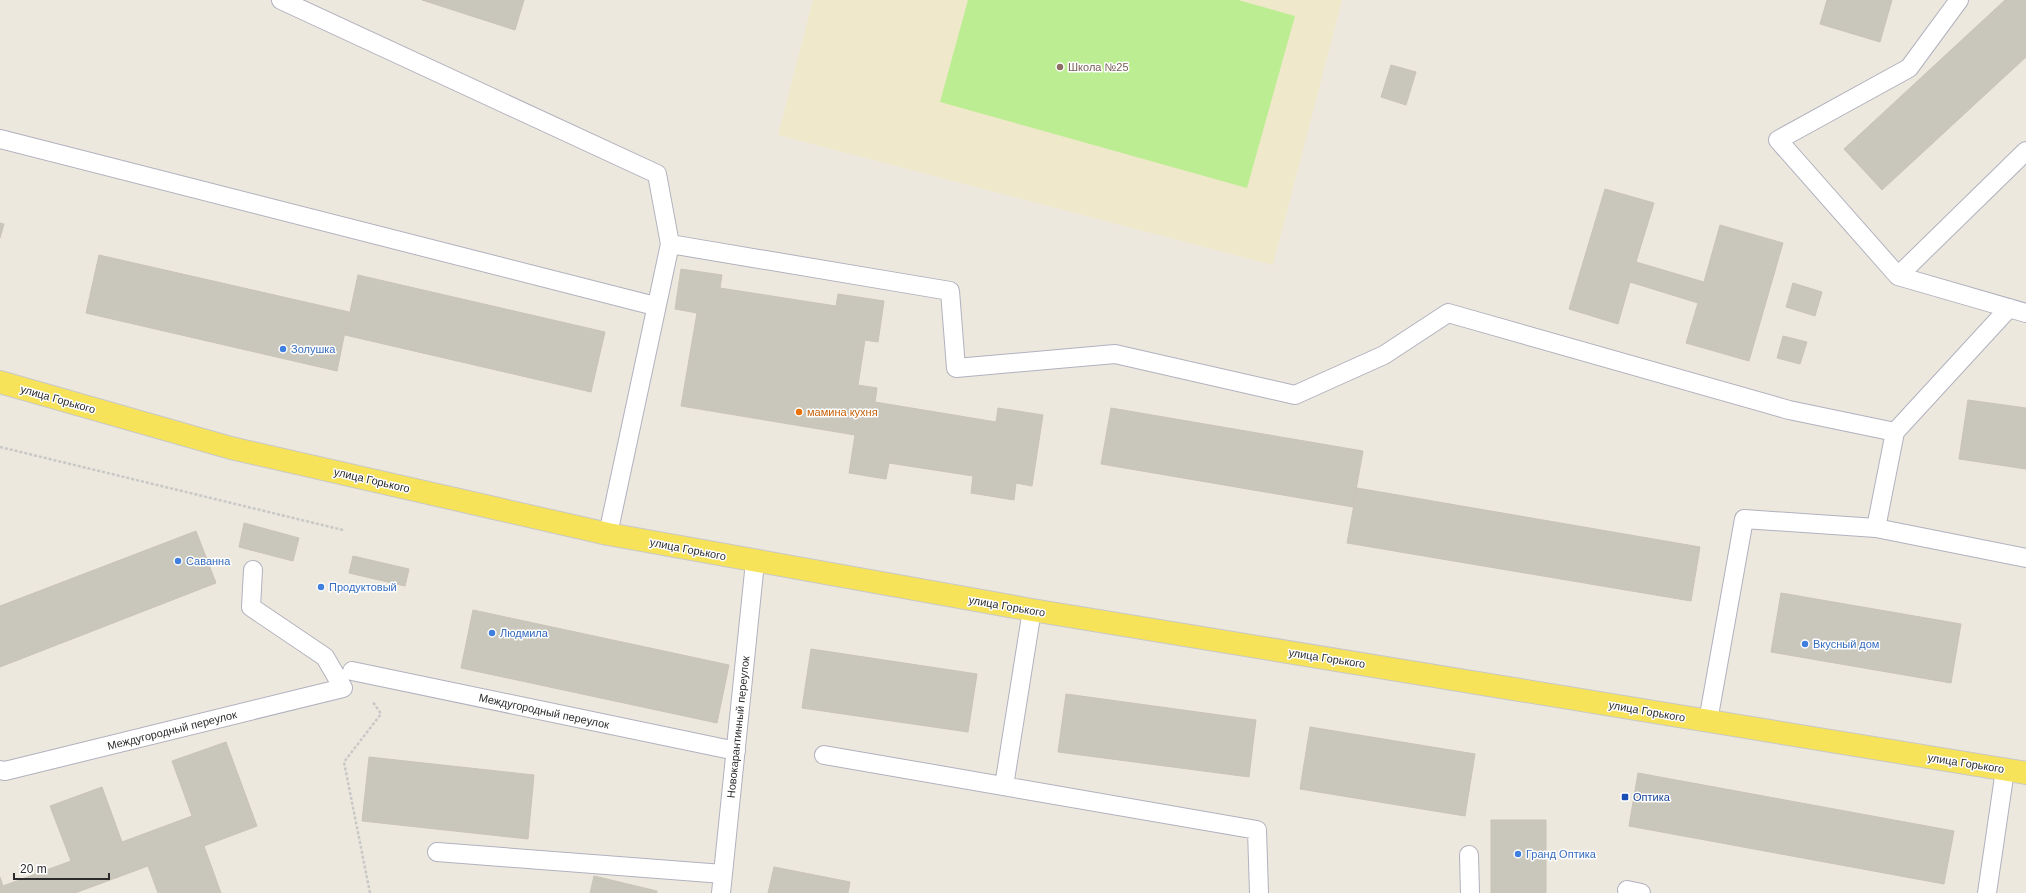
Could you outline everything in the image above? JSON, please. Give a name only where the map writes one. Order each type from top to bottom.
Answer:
[{"type":"main road","name":"улица Горького","points":[[0,382],[231,448],[608,534],[755,562],[1032,610],[2016,771]]},
{"type":"lane","points":[[281,0],[657,174],[670,244],[655,306],[608,534]]},
{"type":"lane","points":[[1876,528],[1895,432],[2018,310],[1898,276],[1778,140],[1909,68],[1959,0]]},
{"type":"lane","points":[[0,139],[655,306]]},
{"type":"lane","points":[[1898,276],[2026,151]]},
{"type":"lane","points":[[670,244],[950,291],[956,368],[1115,354],[1295,395],[1384,355],[1448,313],[1789,410],[1895,432]]},
{"type":"lane","points":[[1708,721],[1744,519],[1876,528],[2026,558]]},
{"type":"lane","name":"Новокарантинный переулок","points":[[721,893],[755,562]]},
{"type":"lane","name":"Междугородный переулок","points":[[0,770],[5,771],[344,688],[325,657],[251,607],[253,570]]},
{"type":"lane","points":[[1004,786],[1032,610]]},
{"type":"lane","name":"Междугородный переулок","points":[[352,671],[736,751]]},
{"type":"lane","points":[[824,755],[1257,830],[1259,893]]},
{"type":"lane","points":[[1987,893],[2016,771]]},
{"type":"lane","points":[[437,852],[723,874]]},
{"type":"lane","points":[[1469,855],[1470,893]]},
{"type":"path","points":[[0,447],[343,530]]},
{"type":"path","points":[[352,671],[382,714],[344,762],[370,893]]},
{"type":"shaded area","name":"Школа №25","points":[[813,0],[1342,0],[1273,265],[778,135]]},
{"type":"green space","points":[[968,0],[1238,0],[1295,16],[1247,188],[940,102]]},
{"type":"building","points":[[422,0],[524,0],[515,30]]},
{"type":"building","points":[[1827,0],[1892,0],[1880,42],[1820,24]]},
{"type":"building","points":[[2005,0],[2026,0],[2026,57],[1882,190],[1844,149]]},
{"type":"building","points":[[1391,65],[1416,72],[1406,105],[1381,97]]},
{"type":"building","points":[[1605,189],[1654,203],[1636,262],[1704,282],[1720,225],[1783,243],[1749,361],[1686,343],[1698,303],[1630,282],[1618,324],[1569,309]]},
{"type":"building","points":[[0,223],[4,224],[0,238]]},
{"type":"building","points":[[99,255],[349,312],[337,371],[86,313]]},
{"type":"building","points":[[681,269],[722,275],[720,288],[836,306],[838,294],[884,301],[878,342],[865,340],[858,385],[877,388],[875,402],[996,422],[998,408],[1043,415],[1032,486],[1016,483],[1014,500],[971,493],[973,476],[889,463],[886,479],[849,473],[855,435],[681,406],[697,313],[675,309]]},
{"type":"building","points":[[358,275],[605,332],[591,392],[345,335]]},
{"type":"building","points":[[1793,283],[1822,292],[1815,316],[1786,307]]},
{"type":"building","points":[[1783,336],[1807,342],[1800,364],[1777,358]]},
{"type":"building","points":[[1968,400],[2026,408],[2026,469],[1959,459]]},
{"type":"building","points":[[1111,408],[1363,451],[1353,507],[1101,464]]},
{"type":"building","points":[[1357,488],[1700,547],[1691,601],[1347,543]]},
{"type":"building","points":[[244,523],[299,538],[293,561],[239,547]]},
{"type":"building","points":[[196,531],[216,583],[0,667],[0,606]]},
{"type":"building","points":[[353,556],[409,569],[405,586],[349,573]]},
{"type":"building","points":[[1781,593],[1961,624],[1951,683],[1771,652]]},
{"type":"building","points":[[473,610],[729,665],[717,723],[461,668]]},
{"type":"building","points":[[811,649],[977,674],[968,732],[802,708]]},
{"type":"building","points":[[1066,694],[1256,720],[1249,777],[1058,752]]},
{"type":"building","points":[[1310,727],[1475,754],[1465,816],[1300,789]]},
{"type":"building","points":[[226,742],[257,826],[204,846],[221,893],[158,893],[148,866],[75,893],[0,893],[0,877],[3,886],[71,861],[50,806],[102,787],[122,842],[192,816],[172,761]]},
{"type":"building","points":[[369,757],[534,775],[528,839],[362,821]]},
{"type":"building","points":[[1638,773],[1954,831],[1944,884],[1629,826]]},
{"type":"building","points":[[1491,820],[1546,820],[1546,893],[1491,893]]},
{"type":"building","points":[[774,867],[850,882],[848,893],[768,893]]},
{"type":"building","points":[[594,876],[657,891],[657,893],[590,893]]},
{"type":"place","name":"Школа №25","points":[[1060,67]]},
{"type":"place","name":"Золушка","points":[[283,349]]},
{"type":"place","name":"мамина кухня","points":[[799,412]]},
{"type":"place","name":"Саванна","points":[[178,561]]},
{"type":"place","name":"Продуктовый","points":[[321,587]]},
{"type":"place","name":"Людмила","points":[[492,633]]},
{"type":"place","name":"Вкусный дом","points":[[1805,644]]},
{"type":"place","name":"Оптика","points":[[1625,797]]},
{"type":"place","name":"Гранд Оптика","points":[[1518,854]]}]
